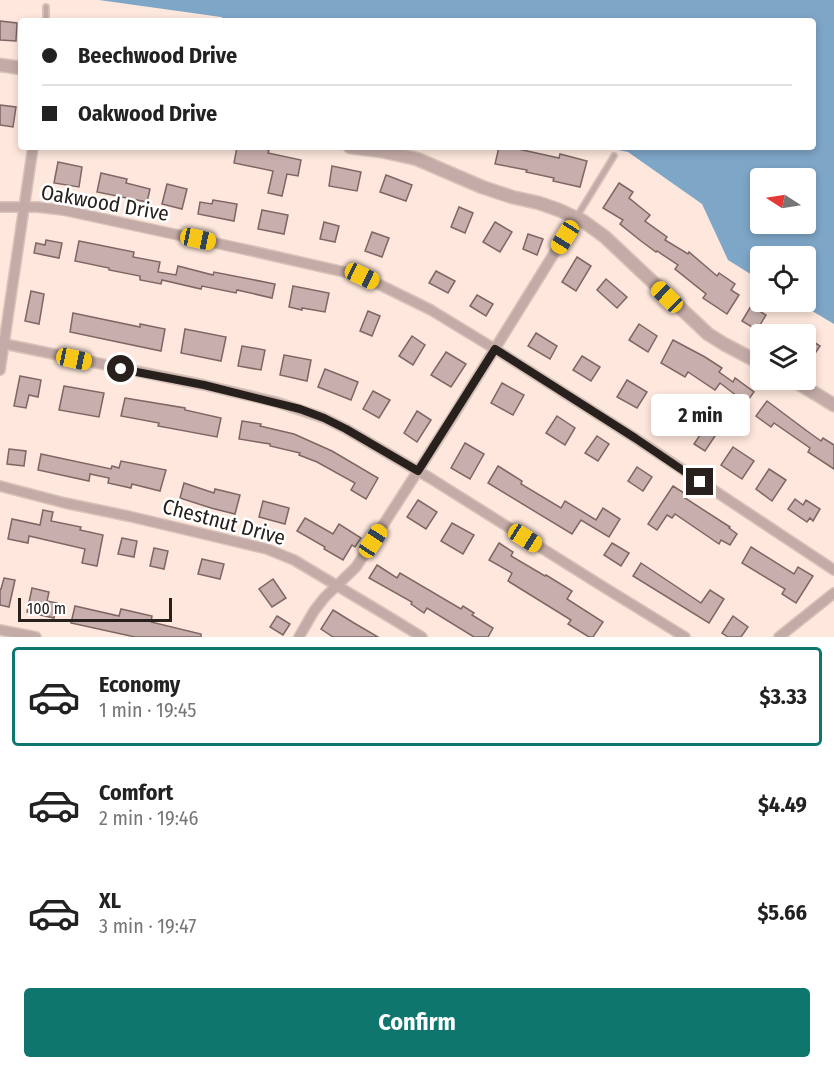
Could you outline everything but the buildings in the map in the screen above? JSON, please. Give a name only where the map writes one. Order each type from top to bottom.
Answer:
[{"type":"street","points":[[0,65],[18,68]]},
{"type":"street","points":[[0,370],[2,343],[33,150]]},
{"type":"street","points":[[381,150],[417,159],[482,187],[538,203],[584,221],[708,334],[750,358]]},
{"type":"street","name":"Oakwood Drive","points":[[0,207],[63,210],[362,276],[431,310],[495,349],[635,438],[834,570]]},
{"type":"street","points":[[299,637],[324,598],[356,567],[576,218]]},
{"type":"street","points":[[2,343],[204,385],[300,409],[324,418],[418,471],[686,637]]},
{"type":"street","points":[[809,390],[834,405]]},
{"type":"street","name":"Chestnut Drive","points":[[0,486],[64,503],[267,549],[294,560],[422,637]]},
{"type":"street","points":[[778,637],[834,593]]},
{"type":"street","points":[[0,630],[36,637]]},
{"type":"lane","points":[[46,7],[46,18]]},
{"type":"lane","points":[[576,218],[614,156]]},
{"type":"water","points":[[99,0],[834,0],[834,324],[814,312],[816,312],[816,246],[750,246],[750,274],[728,260],[702,204],[628,152],[618,150],[816,150],[816,18],[223,18]]},
{"type":"route","points":[[121,369],[204,385],[300,409],[346,429],[418,471],[495,349],[700,482]]}]
